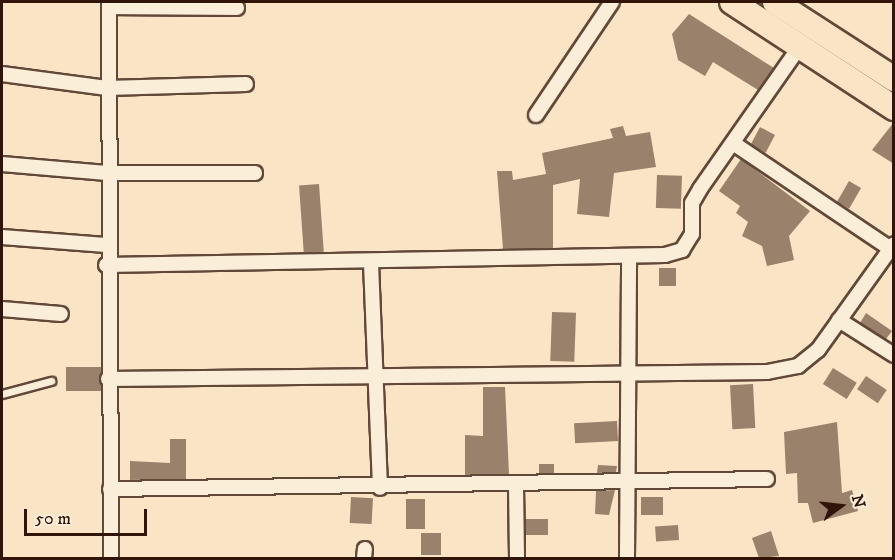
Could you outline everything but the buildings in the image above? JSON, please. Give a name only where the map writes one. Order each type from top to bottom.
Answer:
[{"type":"highway","points":[[732,2],[894,108]]},
{"type":"highway","points":[[775,2],[894,79]]},
{"type":"street","points":[[536,115],[612,2]]},
{"type":"street","points":[[111,558],[106,265],[109,4],[237,8]]},
{"type":"street","points":[[106,265],[629,258],[682,250],[692,234],[692,203],[736,145],[801,45]]},
{"type":"street","points":[[2,74],[107,88],[246,84]]},
{"type":"street","points":[[108,379],[375,374],[767,372],[798,366],[818,350],[892,248],[736,145]]},
{"type":"street","points":[[2,164],[107,173],[255,173]]},
{"type":"street","points":[[2,237],[106,245]]},
{"type":"street","points":[[627,558],[629,258]]},
{"type":"street","points":[[371,263],[380,488]]},
{"type":"street","points":[[2,309],[61,314]]},
{"type":"street","points":[[839,320],[894,355]]},
{"type":"street","points":[[110,489],[380,488],[628,480],[767,479]]},
{"type":"street","points":[[516,485],[517,558]]},
{"type":"lane","points":[[2,394],[51,381]]}]
